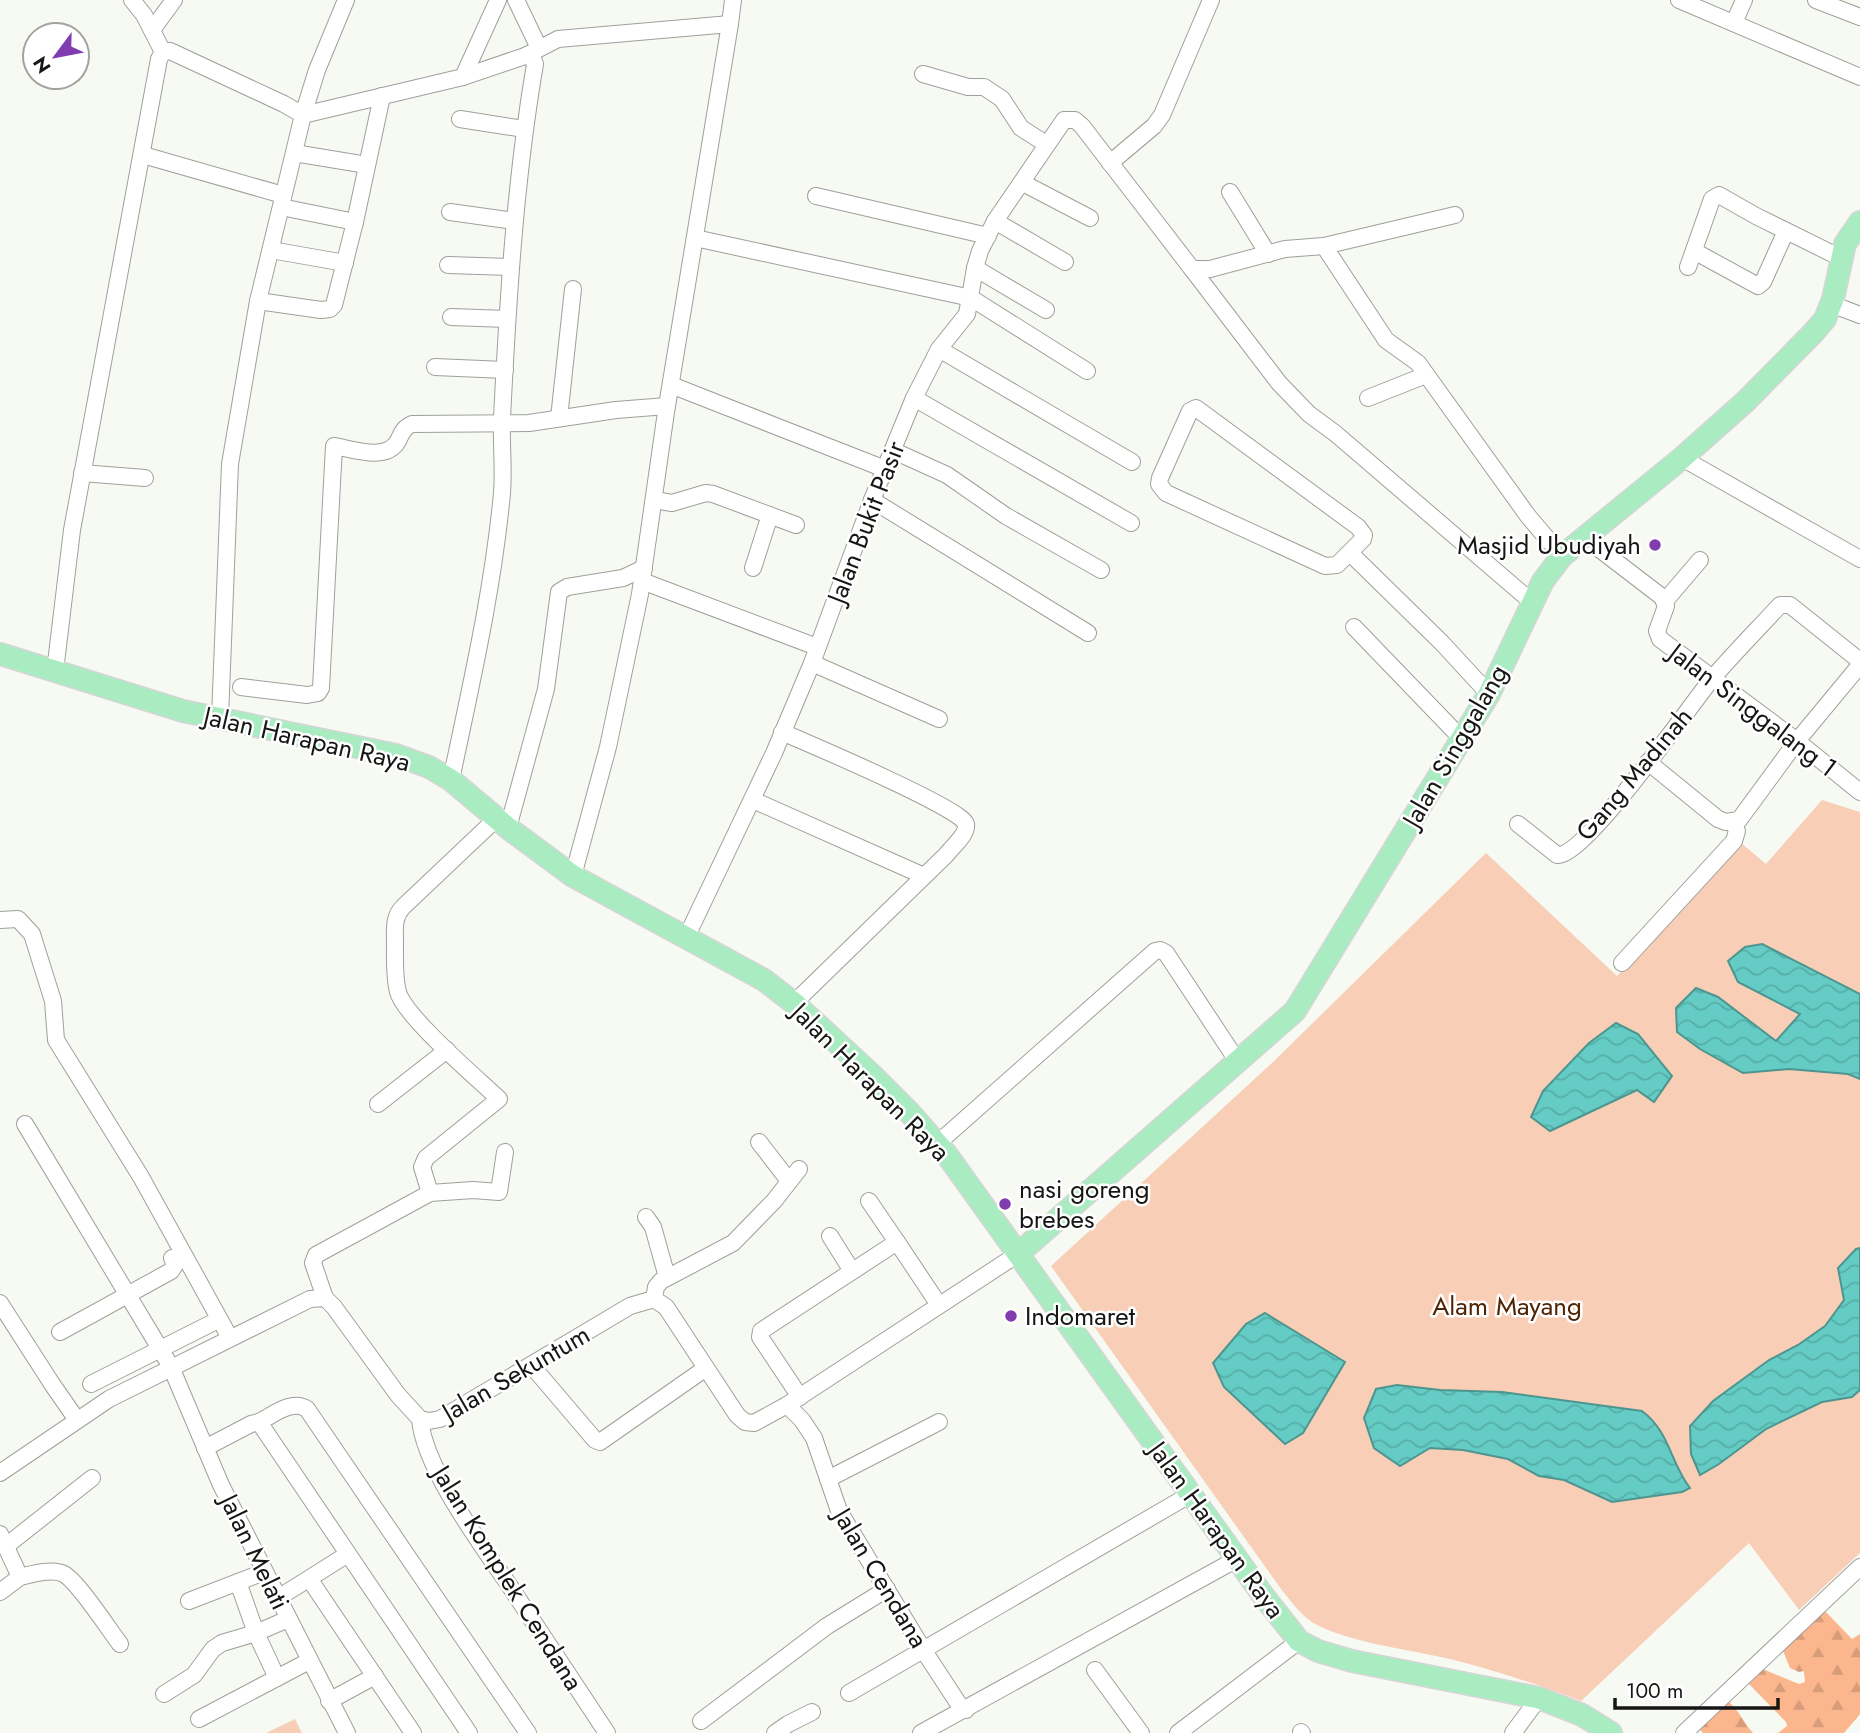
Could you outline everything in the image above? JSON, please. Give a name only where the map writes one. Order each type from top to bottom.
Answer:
[{"type":"main road","name":"Jalan Singgalang","points":[[1018,1254],[1238,1062],[1301,1003],[1489,694],[1544,581],[1562,556],[1682,458],[1746,401],[1814,332],[1825,319],[1846,244],[1860,222]]},
{"type":"main road","name":"Jalan Harapan Raya","points":[[0,654],[183,711],[396,755],[429,767],[451,780],[502,823],[573,876],[764,980],[794,1003],[872,1075],[938,1143],[1299,1641],[1318,1651],[1352,1661],[1539,1698],[1582,1714],[1611,1733]]},
{"type":"street","points":[[132,0],[144,15],[163,52]]},
{"type":"street","points":[[152,30],[174,0]]},
{"type":"street","points":[[220,718],[230,464],[258,301],[303,115],[317,70],[346,0]]},
{"type":"street","points":[[463,77],[498,0]]},
{"type":"street","points":[[451,780],[484,625],[502,490],[502,422],[514,221],[533,56],[516,0]]},
{"type":"street","points":[[573,876],[608,747],[643,575],[667,407],[733,0]]},
{"type":"street","points":[[1211,0],[1162,115],[1154,126],[1110,163],[1279,383],[1309,414],[1375,466],[1533,603]]},
{"type":"street","points":[[1679,0],[1860,77]]},
{"type":"street","points":[[1734,23],[1744,0]]},
{"type":"street","points":[[1816,0],[1860,16]]},
{"type":"street","points":[[163,52],[170,51],[303,115],[463,77],[533,56],[558,39],[730,24]]},
{"type":"street","points":[[55,671],[69,551],[82,473],[159,59],[163,52]]},
{"type":"street","points":[[923,74],[968,87],[984,87],[1002,99],[1021,128],[1046,144]]},
{"type":"street","points":[[258,301],[321,310],[330,309],[334,305],[382,96]]},
{"type":"street","points":[[460,119],[524,129]]},
{"type":"street","name":"Jalan Bukit Pasir","points":[[686,938],[782,732],[914,398],[939,349],[967,314],[975,268],[991,229],[1064,120],[1075,120],[1110,163]]},
{"type":"street","points":[[294,153],[367,165]]},
{"type":"street","points":[[143,155],[355,222]]},
{"type":"street","points":[[1023,183],[1090,218]]},
{"type":"street","points":[[1230,192],[1268,254]]},
{"type":"street","points":[[816,196],[991,229],[1065,261]]},
{"type":"street","points":[[1786,231],[1763,282],[1758,286],[1691,259],[1712,199],[1717,196],[1841,258]]},
{"type":"street","points":[[450,212],[514,221]]},
{"type":"street","points":[[1192,269],[1210,269],[1285,249],[1324,246],[1455,215]]},
{"type":"street","points":[[695,238],[971,298],[1087,371]]},
{"type":"street","points":[[1324,246],[1386,340],[1418,363],[1528,516],[1562,556]]},
{"type":"street","points":[[271,250],[345,263]]},
{"type":"street","points":[[448,265],[511,267]]},
{"type":"street","points":[[975,268],[1046,310]]},
{"type":"street","points":[[559,418],[573,289]]},
{"type":"street","points":[[1832,301],[1860,305]]},
{"type":"street","points":[[1832,301],[1860,315]]},
{"type":"street","points":[[451,317],[507,319]]},
{"type":"street","points":[[939,349],[1132,462]]},
{"type":"street","points":[[435,367],[505,370]]},
{"type":"street","points":[[1368,398],[1426,374]]},
{"type":"street","points":[[671,385],[885,469]]},
{"type":"street","points":[[914,398],[1131,523]]},
{"type":"street","points":[[241,687],[307,695],[318,693],[321,688],[334,446],[381,453],[391,449],[402,432],[412,424],[529,423],[616,410],[667,407]]},
{"type":"street","points":[[1191,409],[1199,410],[1358,527],[1364,535],[1350,553],[1337,565],[1325,566],[1161,489],[1160,478],[1191,409]]},
{"type":"street","points":[[894,451],[947,475],[1006,516],[1101,570]]},
{"type":"street","points":[[1682,458],[1860,559]]},
{"type":"street","points":[[82,473],[145,478]]},
{"type":"street","points":[[654,500],[672,503],[706,493],[713,494],[796,525]]},
{"type":"street","points":[[872,500],[1088,633]]},
{"type":"street","points":[[753,568],[770,516]]},
{"type":"street","name":"Jalan Singgalang 1","points":[[1585,538],[1665,601],[1657,636],[1860,792]]},
{"type":"street","points":[[1350,553],[1432,633],[1489,694]]},
{"type":"street","points":[[1665,601],[1700,560]]},
{"type":"street","points":[[430,1193],[422,1167],[426,1158],[499,1099],[447,1050],[405,1005],[398,993],[394,964],[395,918],[403,907],[502,823],[546,689],[559,592],[565,587],[643,575],[814,655],[939,719]]},
{"type":"street","name":"Gang Madinah","points":[[1518,824],[1557,855],[1563,855],[1603,819],[1712,680],[1780,605],[1786,604],[1860,663]]},
{"type":"street","points":[[1354,627],[1462,739]]},
{"type":"street","points":[[1648,762],[1718,820],[1739,820],[1797,741],[1860,663]]},
{"type":"street","points":[[782,732],[914,792],[964,819],[965,831],[946,855],[794,1003]]},
{"type":"street","points":[[752,800],[924,876]]},
{"type":"street","points":[[1622,963],[1734,841],[1737,831],[1733,822]]},
{"type":"street","points":[[0,920],[19,919],[32,934],[53,1001],[56,1040],[141,1177],[230,1338]]},
{"type":"street","points":[[938,1143],[1155,951],[1166,953],[1238,1062]]},
{"type":"street","points":[[378,1104],[447,1050]]},
{"type":"street","name":"Jalan Melati","points":[[25,1124],[171,1367],[205,1448],[264,1572],[347,1733]]},
{"type":"street","points":[[759,1142],[794,1175],[752,1225],[733,1243],[667,1277],[656,1287],[654,1299],[666,1307],[737,1415],[745,1422],[754,1423],[794,1401],[1018,1254]]},
{"type":"street","points":[[0,1472],[109,1399],[310,1298],[325,1298],[313,1263],[316,1255],[430,1193],[473,1190],[499,1192],[505,1152]]},
{"type":"street","points":[[869,1201],[939,1305]]},
{"type":"street","points":[[646,1217],[653,1227],[667,1277]]},
{"type":"street","points":[[830,1236],[852,1271],[897,1242]]},
{"type":"street","points":[[60,1332],[171,1271],[174,1265],[172,1258]]},
{"type":"street","name":"Jalan Cendana","points":[[852,1271],[760,1332],[760,1337],[802,1420],[814,1437],[839,1511],[924,1651],[960,1706],[966,1710]]},
{"type":"street","name":"Jalan Sekuntum","points":[[325,1298],[398,1395],[420,1419],[429,1421],[440,1419],[630,1306],[654,1299]]},
{"type":"street","points":[[0,1303],[77,1419]]},
{"type":"street","points":[[91,1384],[212,1323]]},
{"type":"street","points":[[532,1366],[600,1443],[706,1368]]},
{"type":"street","points":[[205,1448],[293,1405],[300,1404],[307,1409],[528,1733]]},
{"type":"street","name":"Jalan Komplek Cendana","points":[[420,1419],[421,1433],[441,1478],[467,1523],[607,1733]]},
{"type":"street","points":[[259,1422],[469,1733]]},
{"type":"street","points":[[828,1479],[939,1422]]},
{"type":"street","points":[[20,1577],[3,1540],[93,1478]]},
{"type":"street","points":[[849,1693],[1191,1494]]},
{"type":"street","points":[[278,1598],[348,1554]]},
{"type":"street","points":[[921,1733],[1237,1559]]},
{"type":"street","points":[[1684,1733],[1860,1567]]},
{"type":"street","points":[[0,1592],[20,1577],[52,1572],[64,1574],[120,1644]]},
{"type":"street","points":[[189,1601],[264,1572]]},
{"type":"street","points":[[310,1580],[413,1733]]},
{"type":"street","points":[[238,1582],[256,1633],[277,1678]]},
{"type":"street","points":[[701,1721],[827,1626],[887,1589]]},
{"type":"street","points":[[164,1694],[194,1675],[213,1649],[222,1643],[256,1633],[288,1619]]},
{"type":"street","points":[[1178,1733],[1299,1641]]},
{"type":"street","points":[[199,1719],[309,1661]]},
{"type":"street","points":[[1095,1670],[1141,1733]]},
{"type":"street","points":[[329,1701],[374,1676]]},
{"type":"street","points":[[1513,1733],[1539,1698]]},
{"type":"street","points":[[775,1733],[812,1712]]},
{"type":"green space","name":"Alam Mayang","points":[[1822,800],[1860,812],[1860,1553],[1799,1610],[1749,1543],[1581,1701],[1486,1669],[1351,1638],[1313,1623],[1281,1589],[1051,1266],[1272,1063],[1486,853],[1617,976],[1741,843],[1766,864]]},
{"type":"green space","points":[[1823,1609],[1852,1639],[1860,1634],[1860,1714],[1844,1733],[1778,1733],[1787,1726],[1786,1722],[1746,1681],[1760,1668],[1799,1684],[1805,1682],[1804,1671],[1790,1668],[1782,1648]]},
{"type":"green space","points":[[1728,1701],[1753,1733],[1703,1733],[1697,1726]]},
{"type":"green space","points":[[295,1719],[302,1733],[266,1733]]},
{"type":"water","points":[[1762,944],[1860,994],[1860,1079],[1848,1074],[1789,1069],[1743,1073],[1700,1049],[1677,1032],[1676,1008],[1696,988],[1718,997],[1776,1041],[1800,1014],[1738,982],[1728,961],[1745,947]]},
{"type":"water","points":[[1616,1023],[1638,1034],[1672,1076],[1654,1102],[1637,1090],[1550,1131],[1531,1117],[1543,1091],[1589,1043]]},
{"type":"water","points":[[1860,1248],[1860,1390],[1852,1397],[1822,1402],[1766,1429],[1700,1475],[1691,1454],[1690,1426],[1713,1401],[1769,1360],[1798,1345],[1825,1326],[1844,1300],[1838,1268]]},
{"type":"water","points":[[1265,1313],[1345,1362],[1303,1433],[1285,1444],[1224,1387],[1213,1363],[1246,1324]]},
{"type":"water","points":[[1397,1385],[1440,1390],[1502,1392],[1642,1411],[1658,1428],[1690,1488],[1682,1492],[1612,1502],[1564,1480],[1539,1476],[1508,1459],[1463,1450],[1430,1448],[1400,1466],[1374,1448],[1364,1418],[1376,1389]]},
{"type":"place","name":"Masjid Ubudiyah","points":[[1655,545]]},
{"type":"place","name":"nasi goreng brebes","points":[[1005,1204]]},
{"type":"place","name":"Indomaret","points":[[1011,1316]]}]
